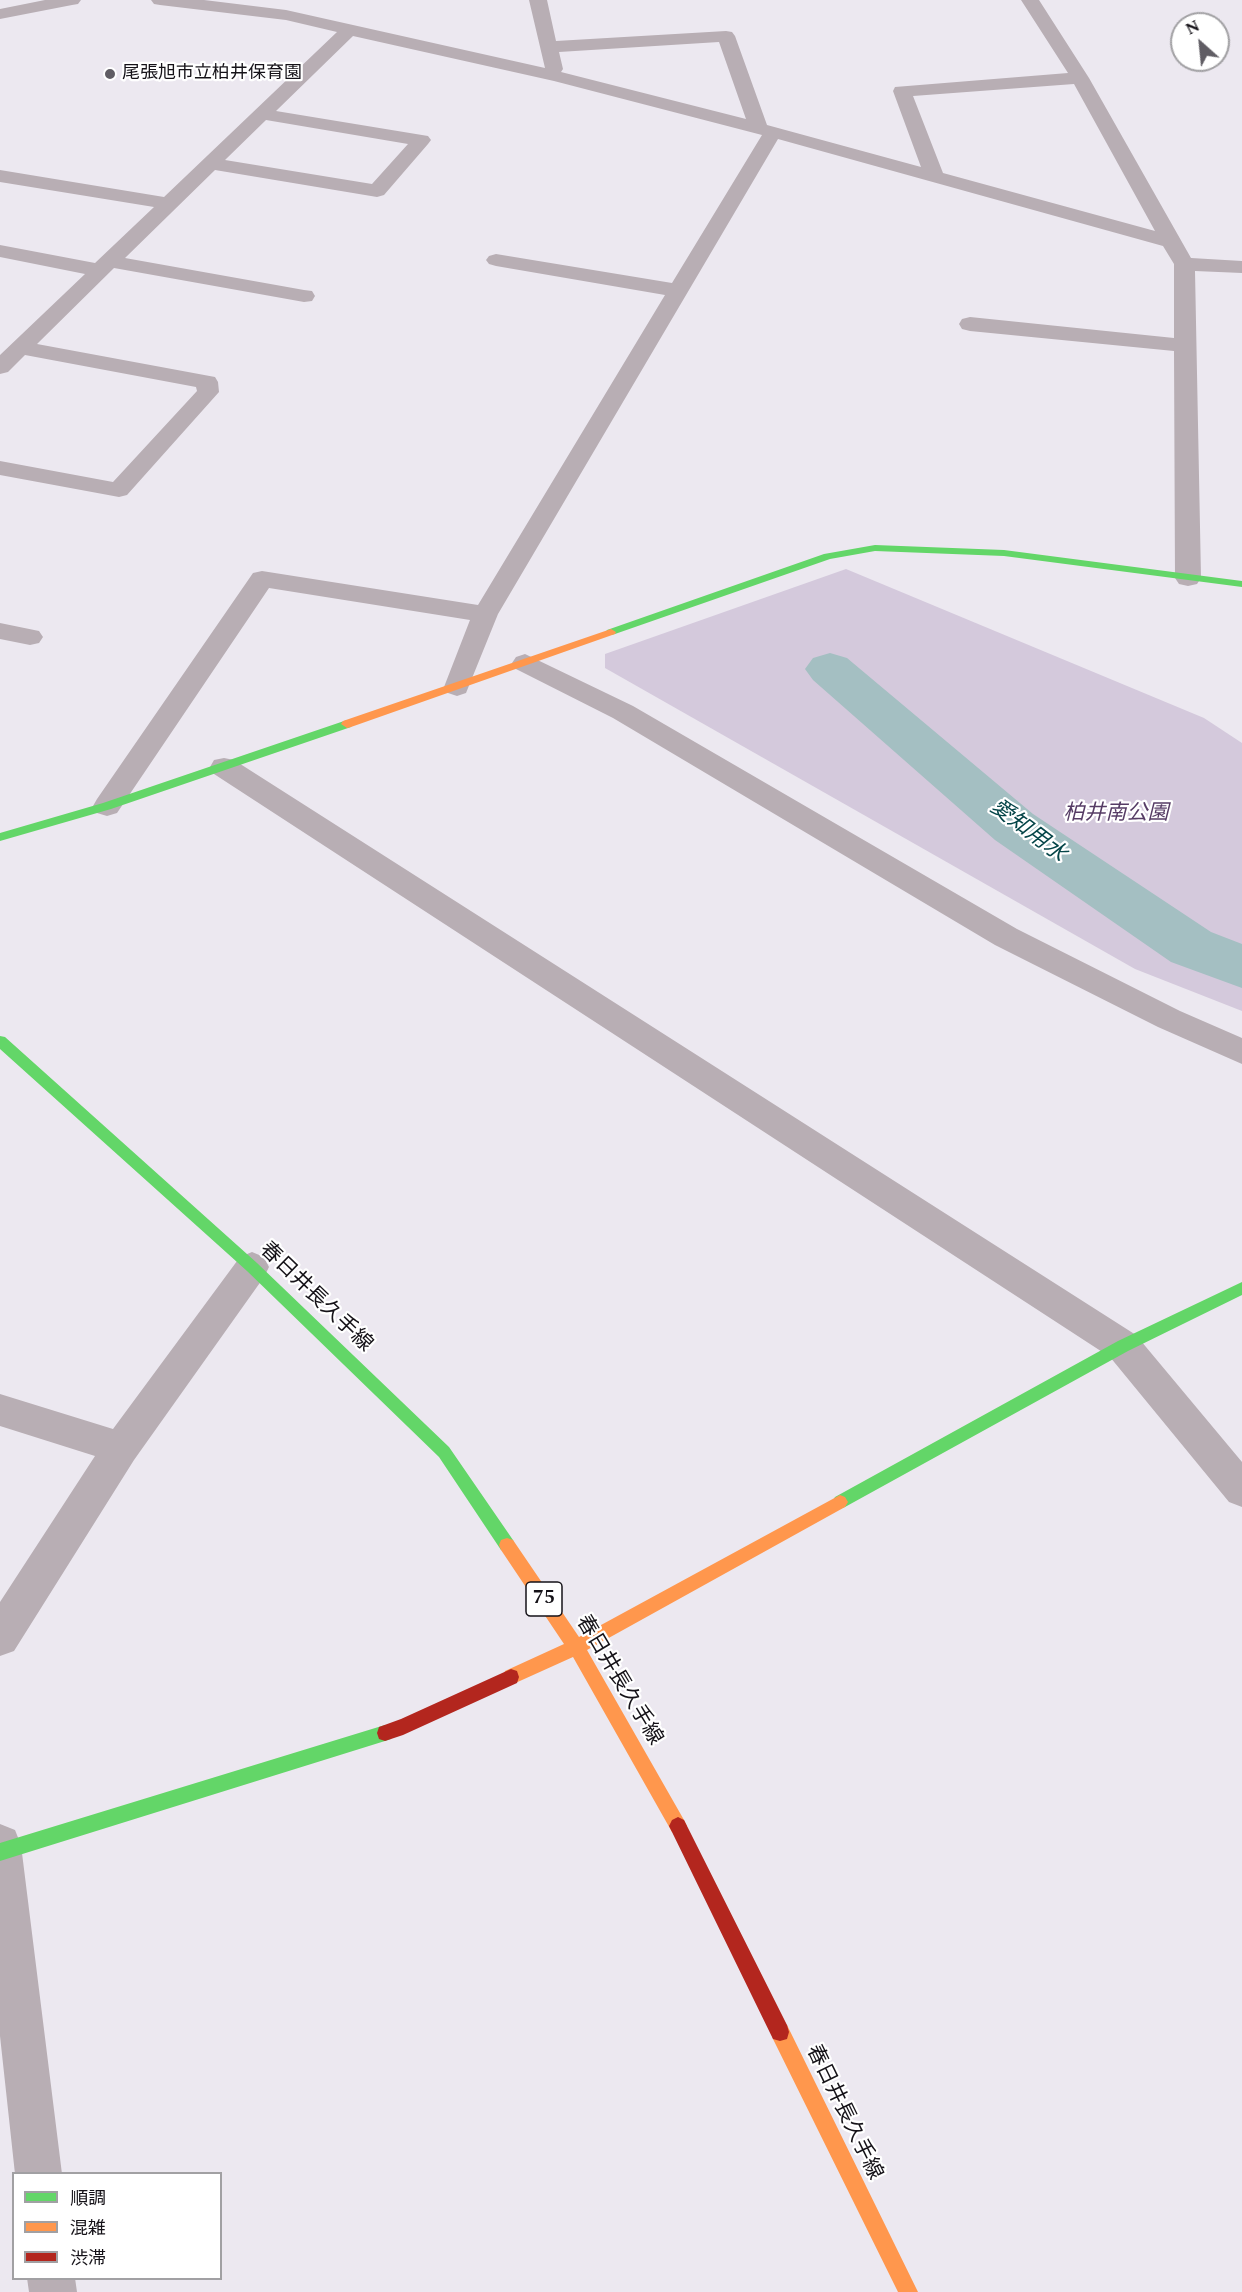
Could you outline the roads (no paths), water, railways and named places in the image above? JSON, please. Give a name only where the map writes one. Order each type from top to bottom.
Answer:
[{"type":"street","points":[[0,14],[72,0]]},
{"type":"street","points":[[160,0],[286,7],[351,28],[556,76],[1173,242]]},
{"type":"street","points":[[538,0],[556,76]]},
{"type":"street","points":[[1030,0],[1080,78],[1184,264],[1188,578]]},
{"type":"street","points":[[0,367],[351,28]]},
{"type":"street","points":[[549,47],[726,36],[766,131]]},
{"type":"street","points":[[935,177],[902,91],[1080,78]]},
{"type":"street","points":[[211,164],[376,191],[421,140],[263,114]]},
{"type":"street","points":[[457,687],[485,615],[678,291],[766,131]]},
{"type":"street","points":[[0,176],[170,204]]},
{"type":"street","points":[[0,251],[304,296]]},
{"type":"street","points":[[496,261],[678,291]]},
{"type":"street","points":[[1184,264],[1242,267]]},
{"type":"street","points":[[970,324],[1186,345]]},
{"type":"street","points":[[0,468],[119,490],[208,392],[207,382],[20,347]]},
{"type":"street","points":[[0,837],[107,806],[224,767],[828,556],[875,548],[1004,552],[1242,584]]},
{"type":"street","points":[[107,806],[262,579],[485,615]]},
{"type":"street","points":[[0,631],[30,638]]},
{"type":"street","points":[[525,663],[623,712],[1006,937],[1169,1019],[1242,1052]]},
{"type":"street","points":[[224,767],[1123,1346],[1242,1490]]},
{"type":"street","name":"春日井長久手線","points":[[0,1041],[252,1267],[444,1452],[576,1647],[669,1807],[908,2292]]},
{"type":"street","points":[[0,1637],[121,1448],[252,1267]]},
{"type":"street","points":[[39,2172],[0,1850],[403,1727],[576,1647],[1123,1346],[1242,1288]]},
{"type":"street","points":[[0,1410],[121,1448]]},
{"type":"waterway","name":"愛知用水","points":[[830,669],[1014,827],[1191,947],[1242,967]]},
{"type":"place","name":"尾張旭市立柏井保育園","points":[[110,74]]},
{"type":"park label","name":"柏井南公園","points":[[1116,815]]}]
